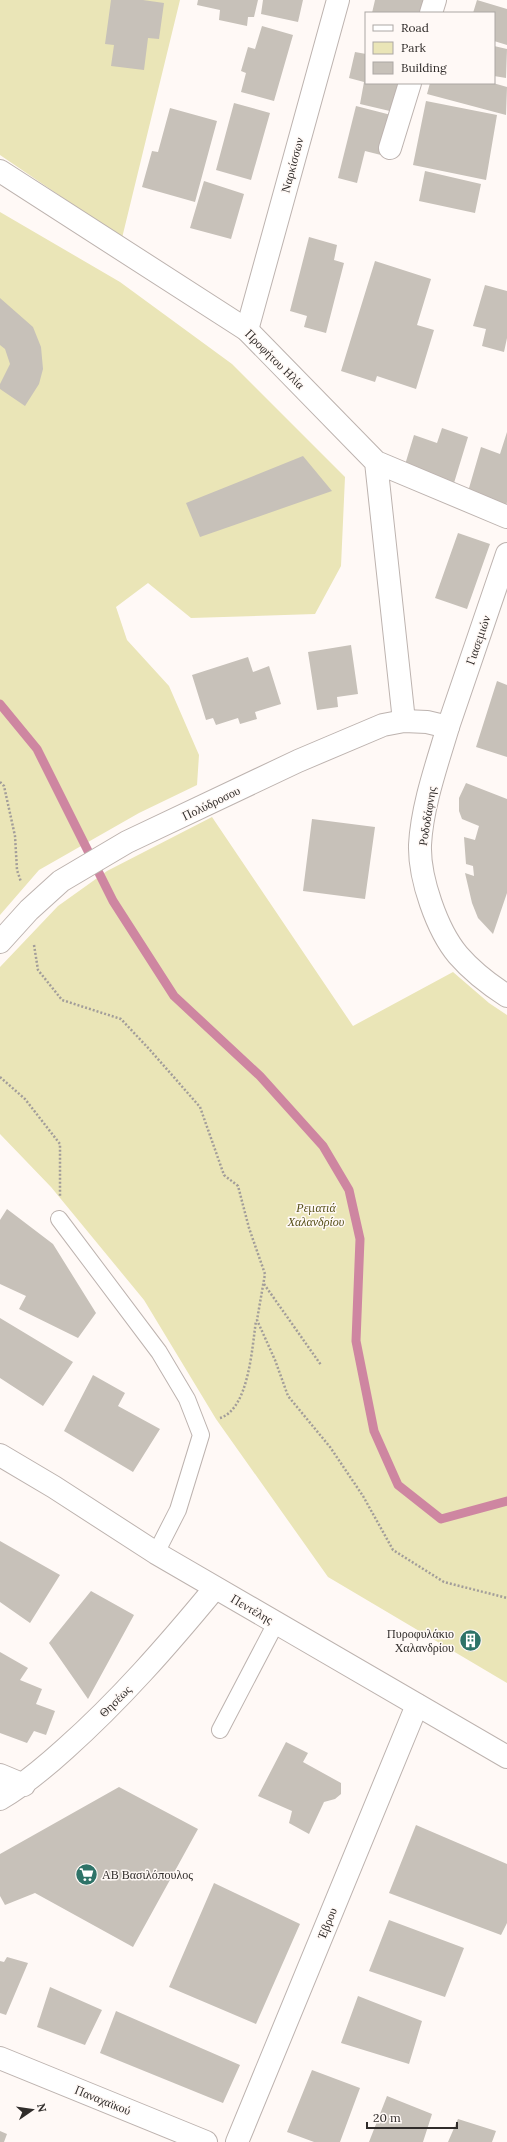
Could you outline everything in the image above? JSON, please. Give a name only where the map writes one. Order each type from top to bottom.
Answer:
[{"type":"street","name":"Ναρκίσσων","points":[[247,330],[338,0]]},
{"type":"street","points":[[431,12],[435,0]]},
{"type":"street","points":[[390,148],[410,84]]},
{"type":"street","name":"Προφήτου Ηλία","points":[[0,171],[247,330],[376,462],[507,517]]},
{"type":"street","points":[[376,462],[404,721]]},
{"type":"street","name":"Γιασεμιών","points":[[448,727],[507,554]]},
{"type":"street","name":"Πολύδροσου","points":[[0,942],[29,910],[61,881],[127,842],[358,734],[383,724],[404,721],[427,722],[448,727]]},
{"type":"street","name":"Ροδοδάφνης","points":[[448,727],[427,807],[420,845],[423,875],[434,914],[458,955],[507,996]]},
{"type":"street","name":"Πεντέλης","points":[[0,1455],[54,1487],[156,1553],[507,1757]]},
{"type":"street","name":"Θησέως","points":[[0,1799],[24,1785],[112,1705],[163,1651],[215,1588]]},
{"type":"street","name":"Έβρου","points":[[237,2142],[417,1705]]},
{"type":"street","points":[[0,1775],[24,1785]]},
{"type":"street","name":"Παναχαϊκού","points":[[0,2058],[206,2142]]},
{"type":"lane","points":[[58,1218],[159,1352],[188,1399],[201,1434],[192,1470],[178,1510],[156,1553]]},
{"type":"lane","points":[[220,1730],[276,1623]]},
{"type":"path","points":[[0,782],[4,786],[15,836],[17,870],[29,910],[38,970],[62,1000],[121,1019],[200,1107],[224,1175],[238,1186],[249,1228],[265,1274],[248,1373],[238,1402],[226,1416],[197,1425]]},
{"type":"path","points":[[0,1077],[25,1099],[60,1144],[61,1189],[58,1218]]},
{"type":"path","points":[[263,1283],[321,1365]]},
{"type":"path","points":[[256,1320],[275,1360],[288,1396],[330,1447],[363,1496],[393,1550],[444,1582],[507,1598]]},
{"type":"green space","points":[[0,0],[180,0],[122,238],[0,155]]},
{"type":"green space","points":[[0,212],[120,282],[232,364],[345,477],[341,566],[315,614],[191,618],[148,583],[116,607],[127,640],[169,686],[199,755],[197,785],[139,813],[39,870],[0,915]]},
{"type":"green space","name":"Ρεματιά Χαλανδρίου","points":[[212,817],[353,1026],[453,972],[489,1003],[507,1015],[507,1683],[328,1577],[216,1419],[144,1300],[51,1187],[0,1134],[0,967],[58,906],[107,871]]},
{"type":"building","points":[[111,0],[143,0],[164,3],[159,39],[148,38],[144,70],[111,66],[114,45],[105,44]]},
{"type":"building","points":[[198,0],[258,0],[254,17],[248,17],[247,26],[219,20],[220,10],[197,5]]},
{"type":"building","points":[[263,0],[303,0],[298,22],[261,14]]},
{"type":"building","points":[[375,0],[428,0],[425,12],[372,12]]},
{"type":"building","points":[[477,0],[507,9],[507,45],[495,41],[495,12],[473,12]]},
{"type":"building","points":[[262,26],[293,35],[274,101],[241,92],[246,73],[241,71],[248,47],[255,49]]},
{"type":"building","points":[[495,46],[507,49],[506,78],[495,76]]},
{"type":"building","points":[[355,52],[365,54],[365,84],[401,84],[394,112],[360,104],[364,82],[349,78]]},
{"type":"building","points":[[430,84],[495,84],[507,87],[506,115],[427,94]]},
{"type":"building","points":[[426,101],[497,115],[486,180],[413,165]]},
{"type":"building","points":[[234,103],[270,113],[251,180],[216,170]]},
{"type":"building","points":[[356,106],[395,116],[385,156],[365,151],[357,183],[338,178]]},
{"type":"building","points":[[170,108],[217,121],[195,202],[142,187],[152,151],[158,152]]},
{"type":"building","points":[[425,171],[481,184],[475,213],[419,201]]},
{"type":"building","points":[[204,181],[244,194],[231,239],[190,228]]},
{"type":"building","points":[[309,237],[337,245],[334,260],[344,263],[326,333],[304,327],[307,316],[290,311]]},
{"type":"building","points":[[375,261],[431,279],[417,325],[434,330],[416,389],[377,376],[375,382],[341,371]]},
{"type":"building","points":[[485,285],[507,291],[507,338],[504,352],[482,346],[486,329],[473,326]]},
{"type":"building","points":[[0,298],[33,327],[41,347],[43,369],[39,384],[25,406],[0,389],[0,384],[10,364],[5,349],[0,345]]},
{"type":"building","points":[[442,428],[468,437],[454,483],[404,468],[414,435],[437,443]]},
{"type":"building","points":[[507,432],[506,507],[467,495],[481,447],[500,454]]},
{"type":"building","points":[[303,456],[332,491],[200,537],[186,503]]},
{"type":"building","points":[[458,533],[490,544],[467,609],[435,598]]},
{"type":"building","points":[[351,645],[358,694],[337,697],[338,707],[317,710],[308,652]]},
{"type":"building","points":[[248,657],[253,672],[269,666],[281,704],[255,712],[257,719],[240,724],[238,718],[216,725],[213,718],[206,720],[192,675]]},
{"type":"building","points":[[497,681],[507,685],[507,757],[476,747]]},
{"type":"building","points":[[466,783],[507,799],[507,893],[493,934],[478,918],[472,903],[465,873],[474,876],[473,866],[466,864],[464,837],[475,840],[479,826],[462,819],[459,811],[459,798]]},
{"type":"building","points":[[312,819],[375,827],[365,899],[303,891]]},
{"type":"building","points":[[7,1209],[53,1244],[96,1313],[78,1338],[19,1309],[26,1296],[0,1284],[0,1220]]},
{"type":"building","points":[[0,1318],[73,1362],[43,1406],[0,1378]]},
{"type":"building","points":[[93,1375],[125,1393],[118,1406],[160,1429],[133,1472],[64,1431]]},
{"type":"building","points":[[0,1541],[60,1575],[30,1623],[0,1602]]},
{"type":"building","points":[[91,1591],[134,1615],[88,1699],[49,1643]]},
{"type":"building","name":"Πυροφυλάκιο Χαλανδρίου","points":[[467,1631],[479,1637],[472,1648],[461,1642]]},
{"type":"building","points":[[0,1652],[28,1668],[20,1680],[42,1689],[36,1704],[55,1711],[46,1735],[34,1731],[27,1743],[0,1733]]},
{"type":"building","points":[[286,1742],[308,1753],[303,1762],[341,1783],[341,1794],[335,1799],[324,1802],[309,1834],[289,1823],[292,1811],[258,1796]]},
{"type":"building","name":"ΑΒ Βασιλόπουλος","points":[[119,1787],[198,1829],[133,1947],[35,1893],[5,1905],[0,1896],[0,1854]]},
{"type":"building","points":[[416,1825],[507,1864],[507,1923],[501,1935],[389,1893]]},
{"type":"building","points":[[214,1883],[300,1924],[256,2024],[169,1987]]},
{"type":"building","points":[[389,1920],[464,1948],[445,1997],[369,1971]]},
{"type":"building","points":[[7,1957],[28,1963],[6,2015],[0,2013],[0,1961],[4,1962]]},
{"type":"building","points":[[50,1987],[102,2010],[85,2045],[37,2027]]},
{"type":"building","points":[[358,1996],[422,2021],[409,2064],[341,2043]]},
{"type":"building","points":[[116,2011],[240,2065],[223,2103],[100,2053]]},
{"type":"building","points":[[312,2070],[360,2088],[340,2142],[314,2142],[287,2132]]},
{"type":"building","points":[[387,2096],[432,2114],[423,2142],[369,2142]]},
{"type":"building","points":[[458,2119],[496,2131],[492,2142],[448,2142]]},
{"type":"building","points":[[0,2131],[7,2134],[4,2142],[0,2142]]},
{"type":"waterway","points":[[0,704],[37,749],[113,901],[174,996],[260,1076],[323,1146],[349,1190],[360,1239],[356,1341],[374,1431],[398,1485],[441,1519],[507,1501]]},
{"type":"place","name":"Πυροφυλάκιο Χαλανδρίου","points":[[470,1640]]},
{"type":"place","name":"ΑΒ Βασιλόπουλος","points":[[87,1874]]}]
